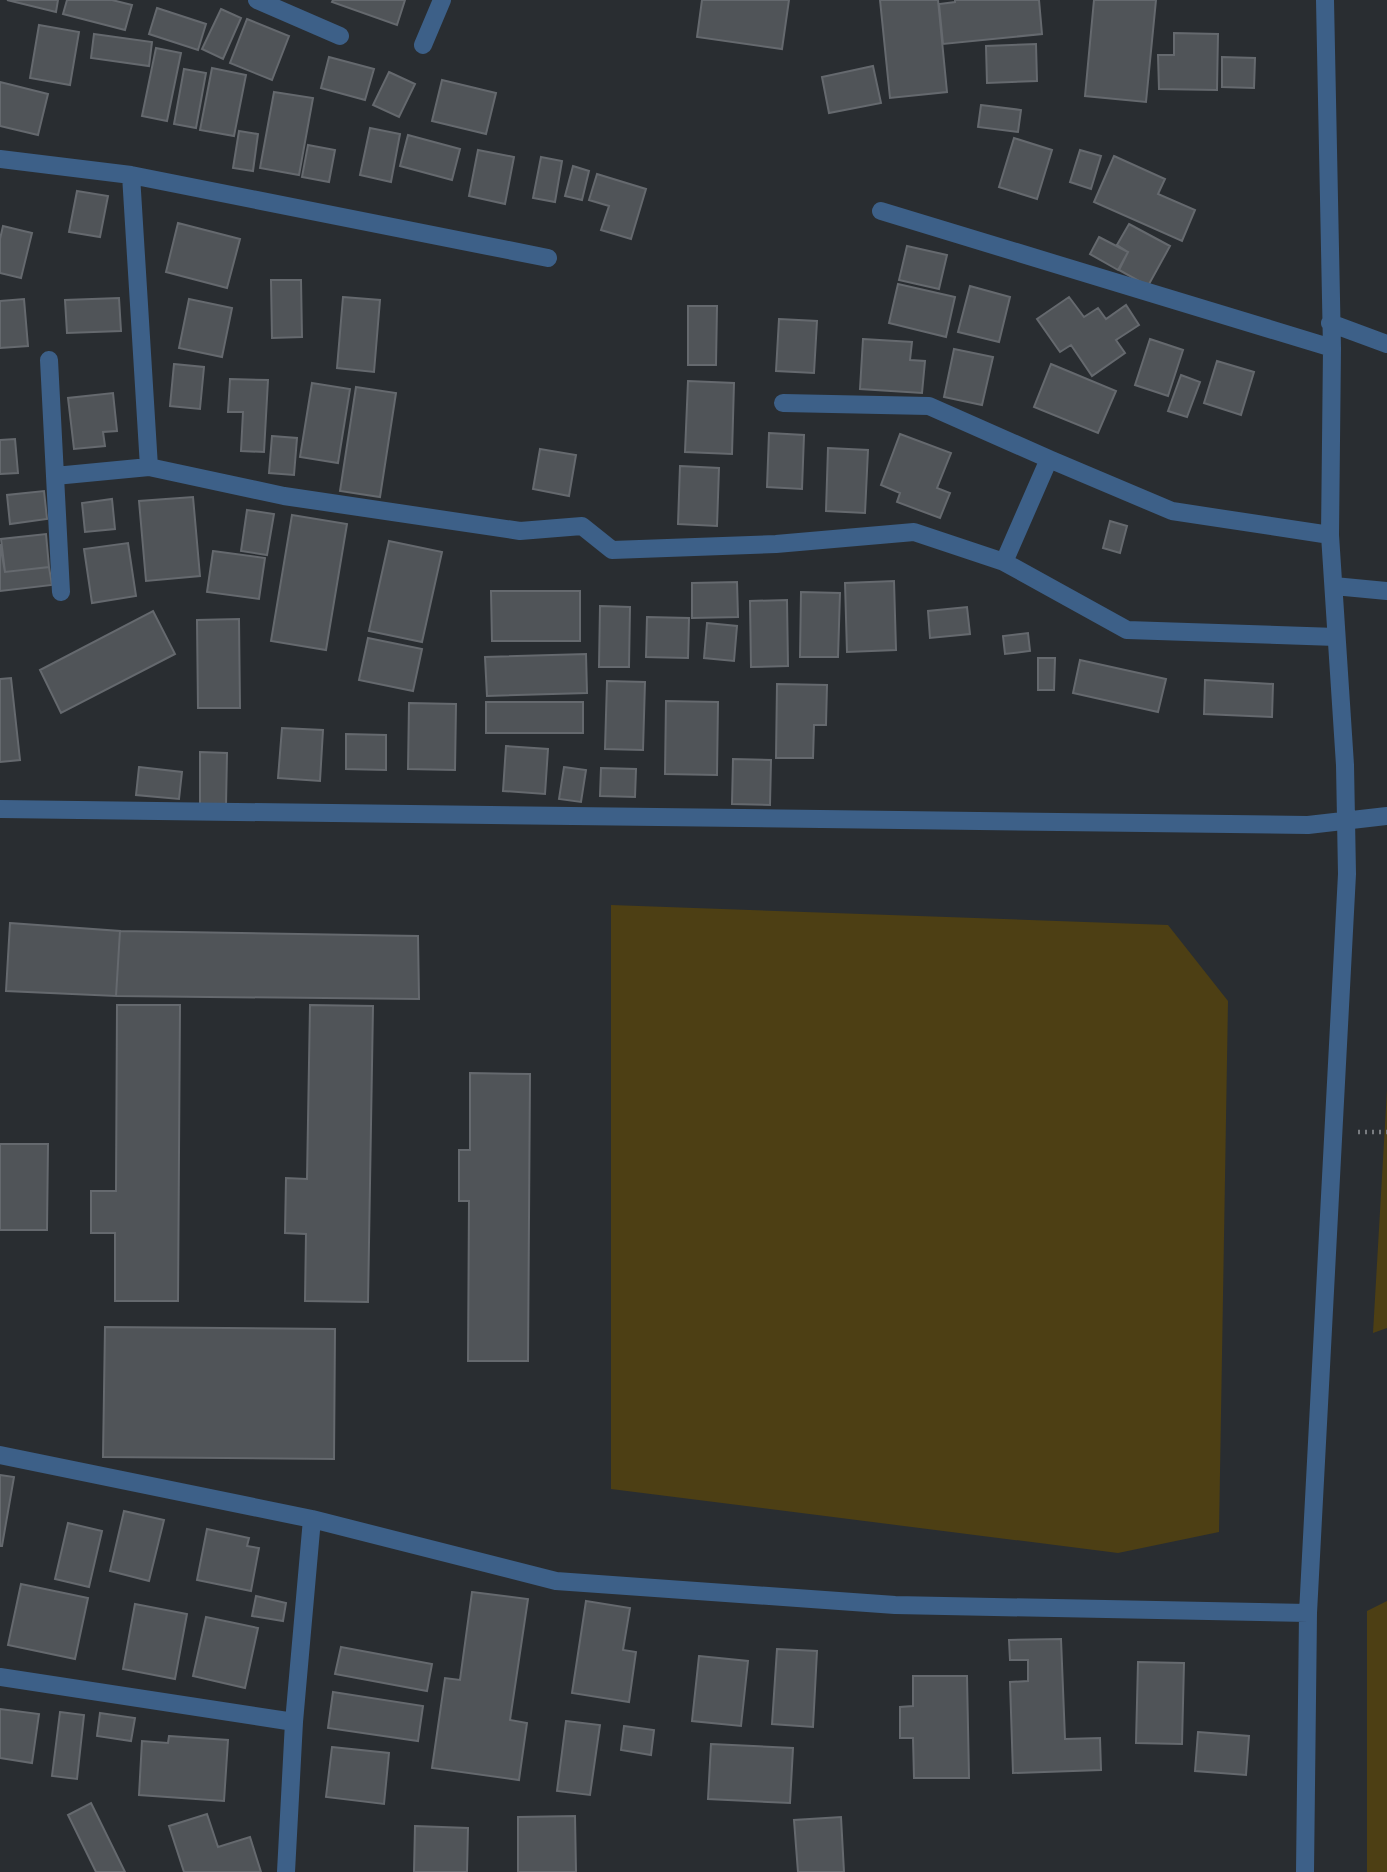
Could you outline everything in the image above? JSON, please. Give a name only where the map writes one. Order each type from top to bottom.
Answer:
[{"type":"street","points":[[257,0],[340,36]]},
{"type":"street","points":[[423,45],[442,0]]},
{"type":"street","points":[[1305,1872],[1308,1613],[1347,874],[1347,820],[1330,535],[1332,348],[1325,0]]},
{"type":"street","points":[[0,159],[131,175],[548,258]]},
{"type":"street","points":[[131,175],[149,467]]},
{"type":"street","points":[[881,211],[1332,348]]},
{"type":"street","points":[[1330,323],[1387,344]]},
{"type":"street","points":[[49,360],[61,592]]},
{"type":"street","points":[[783,403],[929,407],[1172,511],[1330,535]]},
{"type":"street","points":[[1004,562],[1049,459]]},
{"type":"street","points":[[55,476],[149,467],[284,496],[520,531],[582,526],[612,550],[776,544],[914,532],[1004,562],[1127,630],[1336,637]]},
{"type":"street","points":[[1334,586],[1387,591]]},
{"type":"street","points":[[0,809],[1308,825],[1387,816]]},
{"type":"street","points":[[0,1455],[312,1519],[556,1581],[895,1605],[1308,1613]]},
{"type":"street","points":[[286,1872],[294,1722],[312,1519]]},
{"type":"street","points":[[0,1677],[294,1722]]},
{"type":"shaded area","points":[[611,905],[1168,925],[1228,1001],[1219,1532],[1118,1553],[611,1489]]},
{"type":"shaded area","points":[[1387,1090],[1387,1328],[1373,1333]]},
{"type":"shaded area","points":[[1387,1601],[1387,1872],[1367,1872],[1367,1611]]},
{"type":"building","points":[[7,0],[58,0],[56,12]]},
{"type":"building","points":[[67,0],[112,0],[132,5],[125,30],[63,14]]},
{"type":"building","points":[[405,0],[397,25],[332,2]]},
{"type":"building","points":[[702,0],[789,0],[782,49],[697,37]]},
{"type":"building","points":[[880,0],[938,0],[947,92],[890,98]]},
{"type":"building","points":[[955,0],[1039,0],[1042,34],[943,44],[939,4]]},
{"type":"building","points":[[1094,0],[1156,0],[1146,102],[1085,96]]},
{"type":"building","points":[[157,8],[206,24],[198,50],[149,34]]},
{"type":"building","points":[[221,9],[241,18],[223,59],[202,49]]},
{"type":"building","points":[[247,19],[289,36],[272,80],[230,63]]},
{"type":"building","points":[[39,25],[79,32],[70,85],[30,78]]},
{"type":"building","points":[[1174,33],[1218,34],[1217,90],[1159,89],[1158,55],[1174,55]]},
{"type":"building","points":[[94,34],[152,42],[149,66],[91,58]]},
{"type":"building","points":[[1036,44],[1037,81],[987,83],[986,46]]},
{"type":"building","points":[[156,48],[181,53],[167,121],[142,116]]},
{"type":"building","points":[[329,57],[374,69],[365,100],[321,88]]},
{"type":"building","points":[[1222,57],[1255,58],[1254,88],[1222,87]]},
{"type":"building","points":[[873,66],[881,103],[829,113],[822,77]]},
{"type":"building","points":[[212,68],[246,75],[234,136],[200,130]]},
{"type":"building","points":[[184,69],[206,73],[196,128],[174,124]]},
{"type":"building","points":[[389,72],[415,84],[399,117],[373,105]]},
{"type":"building","points":[[442,80],[496,93],[486,134],[432,121]]},
{"type":"building","points":[[0,82],[48,94],[38,135],[0,126]]},
{"type":"building","points":[[274,92],[313,98],[299,175],[260,168]]},
{"type":"building","points":[[981,105],[1021,110],[1018,132],[978,127]]},
{"type":"building","points":[[370,128],[400,134],[391,182],[360,175]]},
{"type":"building","points":[[239,131],[258,134],[253,171],[233,168]]},
{"type":"building","points":[[408,135],[460,149],[452,180],[400,166]]},
{"type":"building","points":[[1014,138],[1052,150],[1037,199],[999,187]]},
{"type":"building","points":[[308,145],[335,150],[329,182],[302,177]]},
{"type":"building","points":[[478,150],[514,157],[505,204],[469,196]]},
{"type":"building","points":[[1080,150],[1101,156],[1091,189],[1070,182]]},
{"type":"building","points":[[1114,156],[1165,179],[1158,194],[1195,210],[1182,241],[1094,202]]},
{"type":"building","points":[[541,157],[562,161],[555,202],[533,198]]},
{"type":"building","points":[[573,166],[589,171],[582,200],[565,196]]},
{"type":"building","points":[[597,174],[646,189],[631,239],[601,230],[609,206],[589,200]]},
{"type":"building","points":[[77,191],[108,196],[100,237],[69,232]]},
{"type":"building","points":[[178,223],[240,239],[227,288],[166,272]]},
{"type":"building","points":[[1129,224],[1170,246],[1148,286],[1119,270],[1128,252],[1117,245]]},
{"type":"building","points":[[3,226],[32,233],[21,278],[0,273],[0,239]]},
{"type":"building","points":[[1099,237],[1128,252],[1118,270],[1090,254]]},
{"type":"building","points":[[907,246],[947,255],[939,289],[899,280]]},
{"type":"building","points":[[271,280],[301,280],[302,337],[272,338]]},
{"type":"building","points":[[898,284],[955,297],[946,337],[889,323]]},
{"type":"building","points":[[970,286],[1010,297],[999,342],[958,332]]},
{"type":"building","points":[[343,297],[380,300],[374,372],[337,368]]},
{"type":"building","points":[[1069,297],[1084,317],[1098,308],[1106,319],[1126,305],[1139,325],[1116,340],[1125,353],[1092,376],[1071,345],[1060,352],[1037,319]]},
{"type":"building","points":[[119,298],[121,331],[67,333],[65,300]]},
{"type":"building","points":[[24,299],[28,346],[0,348],[0,301]]},
{"type":"building","points":[[189,299],[232,308],[222,357],[179,348]]},
{"type":"building","points":[[688,306],[717,306],[716,365],[688,365]]},
{"type":"building","points":[[779,319],[817,321],[814,373],[776,371]]},
{"type":"building","points":[[863,339],[912,342],[910,360],[925,361],[922,393],[860,389]]},
{"type":"building","points":[[1150,339],[1183,350],[1168,396],[1135,385]]},
{"type":"building","points":[[954,349],[993,357],[982,405],[944,397]]},
{"type":"building","points":[[1217,361],[1254,372],[1241,415],[1204,403]]},
{"type":"building","points":[[174,364],[204,367],[200,409],[170,406]]},
{"type":"building","points":[[1051,364],[1116,391],[1098,433],[1034,407]]},
{"type":"building","points":[[1181,375],[1200,382],[1187,417],[1168,411]]},
{"type":"building","points":[[230,379],[268,380],[264,452],[241,451],[243,412],[228,412]]},
{"type":"building","points":[[688,381],[734,383],[732,454],[685,452]]},
{"type":"building","points":[[312,383],[350,389],[338,463],[300,457]]},
{"type":"building","points":[[356,387],[396,393],[380,497],[340,491]]},
{"type":"building","points":[[113,393],[117,431],[103,432],[105,446],[74,449],[68,398]]},
{"type":"building","points":[[769,433],[804,435],[802,489],[767,487]]},
{"type":"building","points":[[900,434],[951,453],[937,488],[950,493],[940,518],[897,502],[900,493],[881,485]]},
{"type":"building","points":[[272,436],[297,438],[294,475],[269,473]]},
{"type":"building","points":[[15,439],[18,473],[0,474],[0,440]]},
{"type":"building","points":[[828,448],[868,450],[865,513],[826,511]]},
{"type":"building","points":[[540,449],[576,455],[569,496],[533,489]]},
{"type":"building","points":[[680,466],[719,468],[717,526],[678,524]]},
{"type":"building","points":[[44,491],[47,519],[10,524],[7,495]]},
{"type":"building","points":[[193,497],[200,576],[146,581],[139,501]]},
{"type":"building","points":[[112,499],[115,529],[85,532],[82,503]]},
{"type":"building","points":[[247,510],[274,514],[267,555],[241,551]]},
{"type":"building","points":[[292,515],[347,524],[326,650],[271,641]]},
{"type":"building","points":[[1110,521],[1127,526],[1120,553],[1103,548]]},
{"type":"building","points":[[46,534],[49,567],[5,572],[1,539]]},
{"type":"building","points":[[389,541],[442,552],[422,642],[369,631]]},
{"type":"building","points":[[128,543],[136,596],[92,603],[84,549]]},
{"type":"building","points":[[0,544],[5,572],[49,567],[52,585],[0,591]]},
{"type":"building","points":[[213,551],[265,558],[259,599],[207,592]]},
{"type":"building","points":[[894,581],[896,650],[847,652],[845,583]]},
{"type":"building","points":[[737,582],[738,617],[692,618],[692,583]]},
{"type":"building","points":[[491,591],[580,591],[580,641],[492,641]]},
{"type":"building","points":[[801,592],[840,593],[838,657],[800,657]]},
{"type":"building","points":[[787,600],[788,666],[751,667],[750,601]]},
{"type":"building","points":[[600,606],[630,607],[629,667],[599,667]]},
{"type":"building","points":[[967,607],[970,634],[930,638],[928,611]]},
{"type":"building","points":[[153,611],[175,654],[61,713],[40,670]]},
{"type":"building","points":[[647,617],[689,618],[688,658],[646,657]]},
{"type":"building","points":[[239,619],[240,708],[198,708],[197,620]]},
{"type":"building","points":[[707,623],[737,626],[734,661],[704,658]]},
{"type":"building","points":[[1028,633],[1030,651],[1005,654],[1003,636]]},
{"type":"building","points":[[368,638],[422,649],[413,691],[359,680]]},
{"type":"building","points":[[586,654],[587,693],[487,696],[485,657]]},
{"type":"building","points":[[1038,658],[1055,658],[1054,690],[1038,690]]},
{"type":"building","points":[[1080,660],[1166,679],[1158,712],[1073,693]]},
{"type":"building","points":[[11,678],[20,760],[0,762],[0,679]]},
{"type":"building","points":[[1205,680],[1273,684],[1272,717],[1204,714]]},
{"type":"building","points":[[607,681],[645,682],[643,750],[605,749]]},
{"type":"building","points":[[777,684],[827,685],[826,725],[814,725],[813,758],[776,758]]},
{"type":"building","points":[[666,701],[718,702],[717,775],[665,774]]},
{"type":"building","points":[[486,702],[583,702],[583,733],[486,733]]},
{"type":"building","points":[[409,703],[456,704],[455,770],[408,769]]},
{"type":"building","points":[[282,728],[323,730],[320,781],[278,778]]},
{"type":"building","points":[[346,734],[386,735],[386,770],[346,769]]},
{"type":"building","points":[[506,746],[548,749],[545,794],[503,791]]},
{"type":"building","points":[[200,752],[227,753],[226,806],[200,806]]},
{"type":"building","points":[[733,759],[771,760],[770,805],[732,804]]},
{"type":"building","points":[[139,767],[182,772],[179,799],[136,795]]},
{"type":"building","points":[[564,767],[586,770],[581,802],[559,799]]},
{"type":"building","points":[[601,768],[636,769],[635,797],[600,796]]},
{"type":"building","points":[[10,923],[120,931],[116,996],[6,991]]},
{"type":"building","points":[[120,931],[418,936],[419,999],[116,996]]},
{"type":"building","points":[[117,1005],[180,1005],[178,1301],[115,1301],[115,1233],[91,1233],[91,1191],[116,1191]]},
{"type":"building","points":[[310,1005],[373,1006],[368,1302],[305,1301],[306,1234],[285,1233],[286,1178],[307,1179]]},
{"type":"building","points":[[470,1073],[530,1074],[528,1361],[468,1361],[469,1201],[459,1201],[459,1150],[470,1150]]},
{"type":"building","points":[[0,1144],[48,1144],[47,1230],[0,1230]]},
{"type":"building","points":[[105,1327],[335,1329],[334,1459],[103,1457]]},
{"type":"building","points":[[0,1475],[14,1477],[2,1546],[0,1546]]},
{"type":"building","points":[[124,1511],[164,1520],[149,1581],[110,1571]]},
{"type":"building","points":[[68,1523],[102,1531],[89,1587],[55,1579]]},
{"type":"building","points":[[207,1529],[249,1538],[247,1546],[259,1548],[251,1591],[197,1580]]},
{"type":"building","points":[[21,1584],[88,1598],[75,1659],[8,1645]]},
{"type":"building","points":[[472,1592],[528,1599],[510,1720],[527,1723],[519,1780],[432,1768],[445,1678],[460,1680]]},
{"type":"building","points":[[256,1596],[286,1603],[283,1621],[252,1616]]},
{"type":"building","points":[[586,1601],[630,1608],[623,1650],[636,1652],[629,1702],[572,1693]]},
{"type":"building","points":[[135,1604],[187,1614],[175,1679],[123,1669]]},
{"type":"building","points":[[206,1617],[258,1628],[245,1688],[193,1676]]},
{"type":"building","points":[[1061,1639],[1065,1739],[1100,1738],[1101,1770],[1013,1773],[1010,1682],[1028,1681],[1028,1660],[1010,1660],[1009,1640]]},
{"type":"building","points":[[341,1647],[432,1664],[427,1691],[335,1674]]},
{"type":"building","points":[[777,1649],[817,1651],[813,1727],[772,1724]]},
{"type":"building","points":[[699,1656],[748,1661],[741,1726],[692,1721]]},
{"type":"building","points":[[1138,1662],[1184,1663],[1182,1744],[1136,1743]]},
{"type":"building","points":[[913,1676],[967,1676],[969,1778],[914,1778],[913,1738],[900,1738],[900,1707],[913,1706]]},
{"type":"building","points":[[333,1692],[423,1706],[418,1741],[328,1728]]},
{"type":"building","points":[[0,1709],[39,1714],[32,1763],[0,1758]]},
{"type":"building","points":[[60,1712],[84,1715],[77,1779],[52,1776]]},
{"type":"building","points":[[100,1713],[135,1718],[131,1741],[97,1736]]},
{"type":"building","points":[[566,1721],[600,1725],[590,1795],[557,1791]]},
{"type":"building","points":[[624,1726],[654,1730],[651,1755],[621,1750]]},
{"type":"building","points":[[1198,1732],[1249,1736],[1246,1775],[1195,1771]]},
{"type":"building","points":[[169,1736],[228,1740],[224,1801],[139,1795],[142,1741],[168,1743]]},
{"type":"building","points":[[711,1744],[793,1748],[790,1803],[708,1799]]},
{"type":"building","points":[[332,1747],[389,1753],[384,1804],[326,1797]]},
{"type":"building","points":[[91,1803],[125,1872],[96,1872],[68,1815]]},
{"type":"building","points":[[207,1814],[218,1847],[250,1837],[261,1872],[184,1872],[169,1826]]},
{"type":"building","points":[[575,1816],[576,1872],[518,1872],[518,1817]]},
{"type":"building","points":[[841,1817],[844,1872],[798,1872],[794,1820]]},
{"type":"building","points":[[415,1826],[468,1828],[467,1872],[414,1872]]}]
